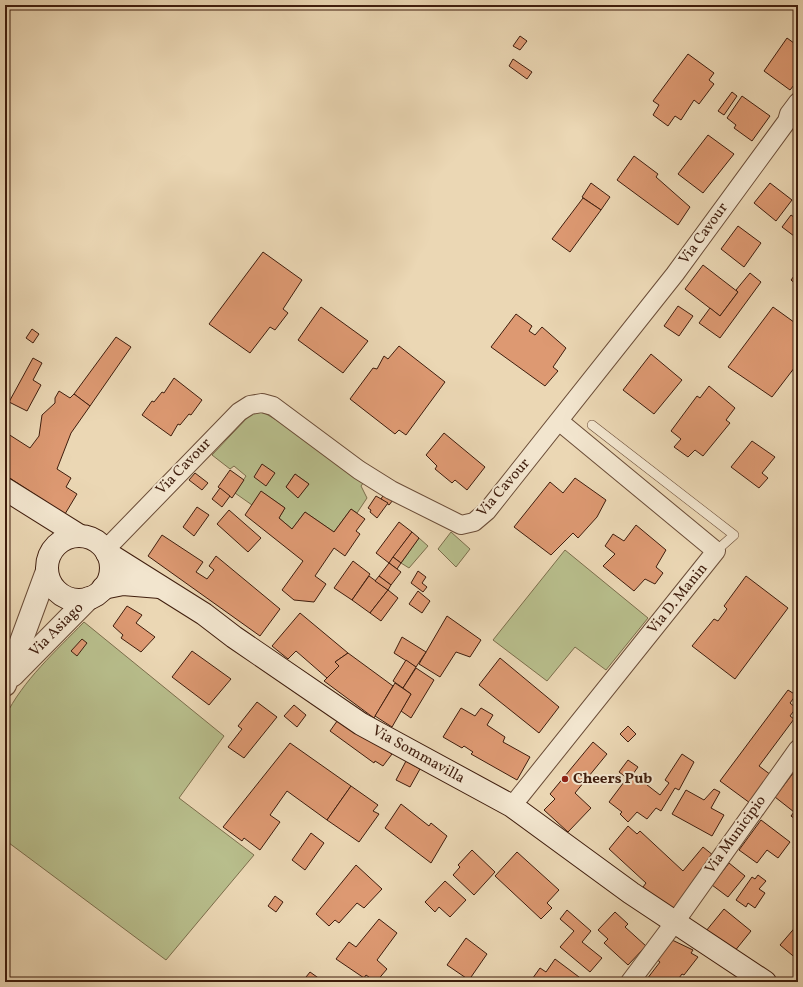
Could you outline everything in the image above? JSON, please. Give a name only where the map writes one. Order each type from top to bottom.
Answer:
[{"type":"main road","name":"Via Sommavilla","points":[[14,495],[35,517],[44,535],[47,568],[52,584],[62,595],[75,599],[123,584],[161,588]]},
{"type":"main road","name":"Via Sommavilla","points":[[14,495],[80,536],[94,540],[106,551],[161,588],[204,614],[234,637],[361,724],[512,806],[631,894],[765,982]]},
{"type":"main road","points":[[47,568],[50,553],[58,544],[68,538],[80,536]]},
{"type":"main road","points":[[96,593],[110,571],[106,551]]},
{"type":"main road","name":"Via Asiago","points":[[6,682],[47,568]]},
{"type":"main road","name":"Via Asiago","points":[[6,682],[96,593]]},
{"type":"street","name":"Via Cavour","points":[[106,551],[239,412],[250,405],[262,403],[274,406],[359,470],[391,490],[461,525],[474,522],[487,511],[560,422],[793,125],[789,114],[798,102]]},
{"type":"street","name":"Via D. Manin","points":[[512,806],[716,551],[560,422]]},
{"type":"street","name":"Via Municipio","points":[[630,982],[675,922],[798,749]]},
{"type":"lane","points":[[592,425],[734,535],[716,551]]},
{"type":"green space","points":[[261,411],[285,425],[364,482],[361,486],[367,498],[357,513],[351,509],[334,532],[305,512],[292,529],[279,518],[285,508],[262,492],[252,505],[235,493],[246,476],[234,466],[230,469],[212,455],[248,417],[255,412]],"holes":[[[295,474],[309,484],[298,497],[286,487]]]},
{"type":"green space","points":[[451,532],[470,549],[456,567],[438,549]]},
{"type":"green space","points":[[419,538],[428,546],[409,568],[401,563]]},
{"type":"green space","points":[[565,550],[648,618],[606,670],[575,647],[547,681],[493,640]]},
{"type":"green space","points":[[84,622],[224,736],[179,798],[254,855],[166,960],[5,840],[5,717],[12,703],[31,678],[51,655]]},
{"type":"building","points":[[520,36],[527,41],[520,50],[513,46]]},
{"type":"building","points":[[787,38],[798,46],[798,80],[790,90],[764,71]]},
{"type":"building","points":[[688,54],[714,73],[709,80],[714,84],[699,104],[694,100],[681,120],[675,116],[668,126],[653,115],[659,105],[653,101]]},
{"type":"building","points":[[513,59],[532,72],[527,79],[509,66]]},
{"type":"building","points":[[732,92],[737,96],[724,115],[718,111]]},
{"type":"building","points":[[742,96],[770,116],[752,141],[734,128],[736,125],[727,118]]},
{"type":"building","points":[[708,135],[734,154],[703,193],[678,174]]},
{"type":"building","points":[[634,156],[658,174],[656,177],[690,207],[678,225],[617,180]]},
{"type":"building","points":[[591,183],[610,197],[601,210],[582,197]]},
{"type":"building","points":[[770,183],[792,200],[776,221],[754,203]]},
{"type":"building","points":[[583,198],[601,210],[570,252],[552,239]]},
{"type":"building","points":[[791,215],[798,220],[798,231],[794,236],[782,227]]},
{"type":"building","points":[[738,226],[761,243],[744,267],[721,249]]},
{"type":"building","points":[[263,252],[302,280],[283,309],[288,313],[275,330],[270,327],[250,353],[209,324]]},
{"type":"building","points":[[703,265],[738,292],[720,316],[685,289]]},
{"type":"building","points":[[798,271],[798,286],[791,280]]},
{"type":"building","points":[[750,273],[761,282],[720,338],[699,323],[710,308],[720,316],[738,292],[736,290]]},
{"type":"building","points":[[678,306],[693,316],[679,336],[664,326]]},
{"type":"building","points":[[321,307],[368,341],[343,373],[298,340]]},
{"type":"building","points":[[773,307],[798,325],[798,363],[772,397],[728,367]]},
{"type":"building","points":[[516,314],[532,326],[529,331],[535,335],[542,327],[566,348],[553,367],[558,371],[545,386],[491,347]]},
{"type":"building","points":[[32,329],[39,334],[33,343],[26,338]]},
{"type":"building","points":[[116,337],[131,347],[90,406],[74,394]]},
{"type":"building","points":[[399,346],[445,382],[406,435],[399,430],[395,434],[350,399],[373,368],[377,369],[384,356],[388,359]]},
{"type":"building","points":[[651,354],[682,380],[654,414],[623,390]]},
{"type":"building","points":[[33,358],[42,363],[33,380],[41,385],[27,411],[9,402]]},
{"type":"building","points":[[174,378],[202,400],[191,415],[189,414],[180,425],[178,424],[171,436],[142,415],[152,401],[154,402],[162,392],[164,393]]},
{"type":"building","points":[[709,386],[735,408],[726,420],[730,423],[703,456],[695,450],[688,457],[674,447],[681,439],[671,431],[697,396],[700,398]]},
{"type":"building","points":[[59,391],[70,398],[74,394],[90,406],[71,433],[57,469],[71,478],[66,487],[77,494],[65,514],[5,475],[5,432],[30,448],[39,436],[42,415],[55,403],[55,398]]},
{"type":"building","points":[[444,433],[485,467],[467,490],[455,480],[452,483],[435,469],[437,466],[426,455]]},
{"type":"building","points":[[752,441],[775,457],[762,473],[768,478],[759,488],[731,467]]},
{"type":"building","points":[[262,464],[275,473],[266,486],[254,477]]},
{"type":"building","points":[[230,470],[244,480],[232,498],[218,487]]},
{"type":"building","points":[[195,473],[208,483],[202,490],[189,480]]},
{"type":"building","points":[[295,474],[309,484],[298,498],[286,487]]},
{"type":"building","points":[[575,478],[606,500],[597,517],[578,538],[573,533],[551,555],[514,527],[550,482],[563,493]]},
{"type":"building","points":[[220,488],[230,496],[222,507],[212,499]]},
{"type":"building","points":[[261,491],[285,508],[279,518],[292,529],[305,512],[334,532],[351,509],[365,519],[356,531],[360,534],[345,556],[334,548],[315,576],[326,584],[314,602],[294,600],[282,590],[303,561],[245,515]]},
{"type":"building","points":[[384,494],[393,500],[389,505],[381,499]]},
{"type":"building","points":[[376,496],[388,503],[377,518],[368,508]]},
{"type":"building","points":[[197,507],[209,515],[194,536],[183,527]]},
{"type":"building","points":[[229,510],[261,538],[248,552],[217,524]]},
{"type":"building","points":[[399,522],[412,532],[389,563],[376,553]]},
{"type":"building","points":[[636,525],[666,550],[656,567],[663,573],[655,584],[645,579],[634,591],[603,566],[615,554],[605,546],[613,534],[624,541]]},
{"type":"building","points":[[412,532],[419,538],[401,563],[393,557]]},
{"type":"building","points":[[162,535],[203,562],[196,572],[207,579],[214,570],[209,566],[216,556],[280,609],[260,636],[148,556]]},
{"type":"building","points":[[393,557],[401,563],[397,569],[389,563]]},
{"type":"building","points":[[353,561],[370,574],[352,600],[334,588]]},
{"type":"building","points":[[389,563],[401,572],[391,585],[379,576]]},
{"type":"building","points":[[418,571],[426,577],[422,583],[427,587],[423,592],[411,583]]},
{"type":"building","points":[[369,576],[388,590],[370,613],[352,600]]},
{"type":"building","points":[[379,576],[391,585],[388,590],[375,581]]},
{"type":"building","points":[[746,576],[788,608],[735,679],[692,646],[714,619],[718,621],[727,609],[724,606]]},
{"type":"building","points":[[388,590],[398,598],[381,621],[370,613]]},
{"type":"building","points":[[418,591],[430,601],[422,613],[409,604]]},
{"type":"building","points":[[127,606],[142,615],[136,623],[155,637],[141,652],[121,638],[123,635],[113,626]]},
{"type":"building","points":[[300,613],[348,653],[335,662],[339,666],[327,678],[296,651],[288,659],[272,646]]},
{"type":"building","points":[[447,616],[481,640],[470,657],[456,652],[440,677],[419,664]]},
{"type":"building","points":[[402,637],[426,652],[416,667],[394,653]]},
{"type":"building","points":[[82,639],[87,643],[77,656],[71,651]]},
{"type":"building","points":[[192,651],[231,679],[209,705],[172,677]]},
{"type":"building","points":[[348,653],[393,686],[374,718],[324,681],[339,666],[335,662]]},
{"type":"building","points":[[500,658],[559,707],[539,733],[479,685]]},
{"type":"building","points":[[406,660],[416,667],[403,688],[393,681]]},
{"type":"building","points":[[416,668],[434,680],[411,718],[401,711],[411,694],[403,688]]},
{"type":"building","points":[[395,683],[411,694],[392,727],[375,716]]},
{"type":"building","points":[[788,690],[796,695],[790,703],[796,708],[790,716],[794,719],[759,766],[771,775],[750,803],[720,781]]},
{"type":"building","points":[[257,702],[277,717],[244,758],[228,747],[242,729],[238,726]]},
{"type":"building","points":[[294,705],[306,715],[297,727],[284,716]]},
{"type":"building","points":[[461,708],[475,716],[481,708],[493,715],[487,725],[505,737],[503,742],[530,757],[517,780],[471,754],[473,752],[464,746],[462,748],[443,737]]},
{"type":"building","points":[[340,717],[392,754],[383,766],[375,761],[374,763],[330,731]]},
{"type":"building","points":[[628,726],[636,734],[628,742],[620,734]]},
{"type":"building","points":[[593,742],[607,754],[575,793],[591,808],[568,832],[544,810],[555,799],[550,794]]},
{"type":"building","points":[[290,743],[351,786],[327,820],[287,791],[270,815],[280,822],[260,850],[244,838],[242,841],[223,827]]},
{"type":"building","points":[[682,754],[694,762],[679,790],[675,788],[661,811],[656,808],[647,819],[637,812],[628,822],[620,814],[622,812],[609,802],[627,778],[619,772],[628,760],[638,767],[633,774],[660,795],[669,783],[665,780]]},
{"type":"building","points":[[406,761],[420,769],[410,787],[396,780]]},
{"type":"building","points":[[794,772],[798,775],[798,821],[791,816],[794,812],[775,797]]},
{"type":"building","points":[[351,786],[378,805],[373,811],[379,814],[359,842],[327,820]]},
{"type":"building","points":[[714,789],[720,792],[711,808],[724,815],[712,836],[672,814],[686,790],[704,800]]},
{"type":"building","points":[[401,804],[429,826],[431,823],[447,836],[431,863],[385,828]]},
{"type":"building","points":[[761,820],[790,842],[778,858],[767,850],[757,863],[739,850]]},
{"type":"building","points":[[628,826],[637,834],[640,831],[683,871],[703,847],[714,856],[672,910],[643,887],[646,883],[609,849]]},
{"type":"building","points":[[311,833],[324,843],[305,870],[292,860]]},
{"type":"building","points":[[798,842],[798,852],[793,848]]},
{"type":"building","points":[[472,850],[495,872],[474,895],[453,875],[460,867],[458,865]]},
{"type":"building","points":[[517,852],[559,890],[547,903],[552,908],[541,919],[495,876]]},
{"type":"building","points":[[729,863],[745,876],[728,897],[712,885]]},
{"type":"building","points":[[356,865],[382,889],[364,908],[357,903],[339,923],[335,920],[329,926],[316,914]]},
{"type":"building","points":[[758,875],[766,881],[759,889],[765,893],[755,908],[748,903],[746,907],[736,900],[752,877],[755,879]]},
{"type":"building","points":[[445,881],[466,900],[450,917],[439,907],[435,912],[425,902]]},
{"type":"building","points":[[275,896],[283,902],[276,912],[268,906]]},
{"type":"building","points":[[724,909],[751,931],[734,952],[706,931]]},
{"type":"building","points":[[567,910],[591,931],[582,942],[602,958],[590,972],[560,947],[574,931],[560,919]]},
{"type":"building","points":[[615,912],[628,924],[625,927],[646,946],[628,965],[604,943],[608,939],[598,930]]},
{"type":"building","points":[[379,919],[397,933],[377,960],[387,969],[376,982],[366,975],[364,978],[336,959],[349,942],[356,947]]},
{"type":"building","points":[[798,924],[798,960],[780,945]]},
{"type":"building","points":[[466,938],[487,954],[469,980],[447,965]]},
{"type":"building","points":[[670,939],[693,950],[691,953],[698,957],[684,975],[682,974],[676,982],[651,982],[647,979],[660,962],[656,959]]},
{"type":"building","points":[[555,959],[583,980],[581,982],[530,982],[540,968],[546,972]]},
{"type":"building","points":[[310,972],[324,982],[302,982]]},
{"type":"place","name":"Cheers Pub","points":[[565,779]]}]
